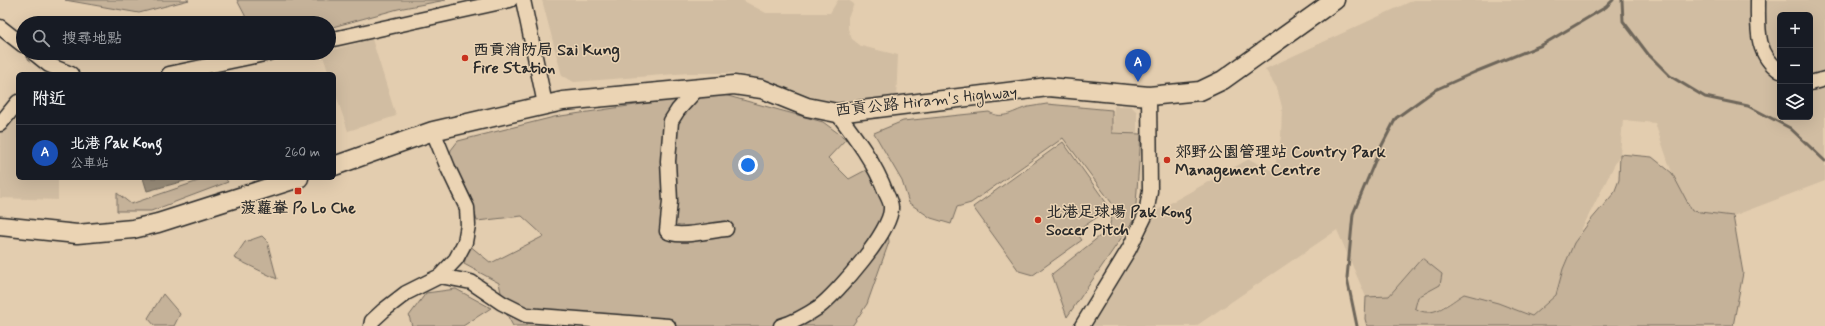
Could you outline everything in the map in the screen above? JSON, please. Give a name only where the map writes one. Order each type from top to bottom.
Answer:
[{"type":"main road","name":"西貢公路 Hiram's Highway","points":[[336,165],[433,131],[545,104],[698,88],[734,85],[754,87],[768,91],[807,107],[837,113],[1048,87],[1149,96],[1200,91],[1223,80],[1335,0]]},
{"type":"main road","points":[[0,226],[77,234],[133,229],[158,223],[293,180]]},
{"type":"street","points":[[336,38],[510,0]]},
{"type":"street","points":[[523,0],[545,104]]},
{"type":"street","points":[[1758,0],[1758,37],[1763,53],[1777,68]]},
{"type":"street","points":[[0,27],[16,40]]},
{"type":"street","points":[[39,60],[45,69],[61,72]]},
{"type":"street","points":[[179,72],[236,60]]},
{"type":"street","points":[[1813,82],[1825,80]]},
{"type":"street","points":[[698,88],[678,110],[671,121],[668,161],[670,201],[667,232],[672,235],[680,235],[726,229]]},
{"type":"street","points":[[1082,326],[1132,245],[1146,214],[1150,191],[1149,96]]},
{"type":"street","points":[[0,124],[16,104]]},
{"type":"street","points":[[781,326],[794,322],[820,306],[851,275],[882,234],[890,218],[891,207],[871,160],[837,113]]},
{"type":"street","points":[[371,326],[372,321],[406,293],[440,276],[456,259],[465,242],[468,225],[467,208],[448,168],[433,131]]},
{"type":"street","points":[[440,276],[471,282],[502,303],[526,315],[668,326]]},
{"type":"shaded area","points":[[65,0],[189,0],[139,13]]},
{"type":"shaded area","points":[[237,0],[446,0],[398,9],[336,26],[336,16],[245,16]]},
{"type":"shaded area","points":[[542,0],[742,0],[766,13],[830,13],[838,0],[848,0],[854,4],[848,17],[848,29],[852,39],[861,46],[898,55],[896,101],[852,105],[838,104],[809,96],[763,79],[733,73],[689,73],[574,82],[562,76]]},
{"type":"shaded area","points":[[1414,0],[1825,0],[1825,181],[1733,216],[1692,211],[1672,173],[1655,123],[1623,120],[1620,154],[1568,256],[1556,295],[1532,316],[1498,303],[1464,294],[1431,313],[1422,313],[1415,308],[1418,297],[1440,285],[1422,258],[1389,296],[1366,297],[1337,230],[1196,326],[1092,326],[1144,240],[1156,211],[1249,159],[1274,172],[1281,137],[1282,107],[1277,88],[1265,69]]},
{"type":"shaded area","points":[[372,39],[396,116],[348,131],[336,95],[336,72],[328,72],[324,60],[336,60],[336,49]]},
{"type":"shaded area","points":[[717,93],[823,122],[846,139],[828,158],[849,179],[866,170],[884,197],[889,242],[867,304],[852,326],[513,326],[505,311],[499,283],[464,264],[469,245],[491,263],[544,236],[522,216],[477,221],[470,195],[449,158],[451,150],[458,141],[554,117]]},
{"type":"shaded area","points":[[1047,104],[1112,110],[1112,133],[1141,134],[1135,218],[1067,317],[1052,274],[1109,229],[1114,206],[1063,138],[971,203],[957,207],[951,224],[931,218],[909,203],[902,181],[874,133],[903,121],[989,112],[1004,115],[1023,108]]},
{"type":"shaded area","points":[[1114,106],[1131,106],[1137,112],[1137,133],[1113,132]]},
{"type":"shaded area","points":[[16,119],[16,180],[58,180],[58,200],[0,198],[0,131]]},
{"type":"shaded area","name":"北港足球場 Pak Kong Soccer Pitch","points":[[1063,142],[1110,208],[1076,232],[1082,240],[1033,275],[1019,271],[973,207]]},
{"type":"shaded area","points":[[1620,154],[1652,157],[1672,173],[1692,211],[1733,216],[1743,273],[1733,326],[1367,326],[1365,319],[1366,297],[1389,296],[1422,258],[1442,274],[1440,285],[1418,297],[1415,308],[1421,311],[1434,311],[1446,306],[1464,294],[1498,303],[1532,316],[1556,295],[1563,269],[1574,243],[1590,221],[1614,193],[1619,180]]},
{"type":"shaded area","points":[[144,180],[188,180],[147,191]]},
{"type":"shaded area","points":[[201,180],[226,180],[228,182],[151,211],[117,211],[117,193],[131,204]]},
{"type":"shaded area","points":[[262,236],[267,241],[277,279],[234,258],[245,242]]},
{"type":"shaded area","points":[[456,289],[491,308],[463,326],[412,326],[409,316],[426,293]]},
{"type":"shaded area","points":[[163,294],[180,314],[174,326],[155,326],[148,318]]},
{"type":"waterway","points":[[1357,326],[1347,278],[1353,214],[1380,149],[1396,118],[1435,90],[1542,45],[1606,7],[1613,0]]},
{"type":"waterway","points":[[1622,0],[1623,21],[1648,54],[1670,76],[1705,97],[1748,106],[1790,128],[1825,161]]},
{"type":"place","name":"西貢消防局 Sai Kung Fire Station","points":[[465,58]]},
{"type":"place","name":"北港 Pak Kong","points":[[1138,82]]},
{"type":"place","name":"郊野公園管理站 Country Park Management Centre","points":[[1167,160]]},
{"type":"place","name":"菠蘿輋 Po Lo Che","points":[[298,191]]},
{"type":"place","name":"北港足球場 Pak Kong Soccer Pitch","points":[[1038,220]]}]
